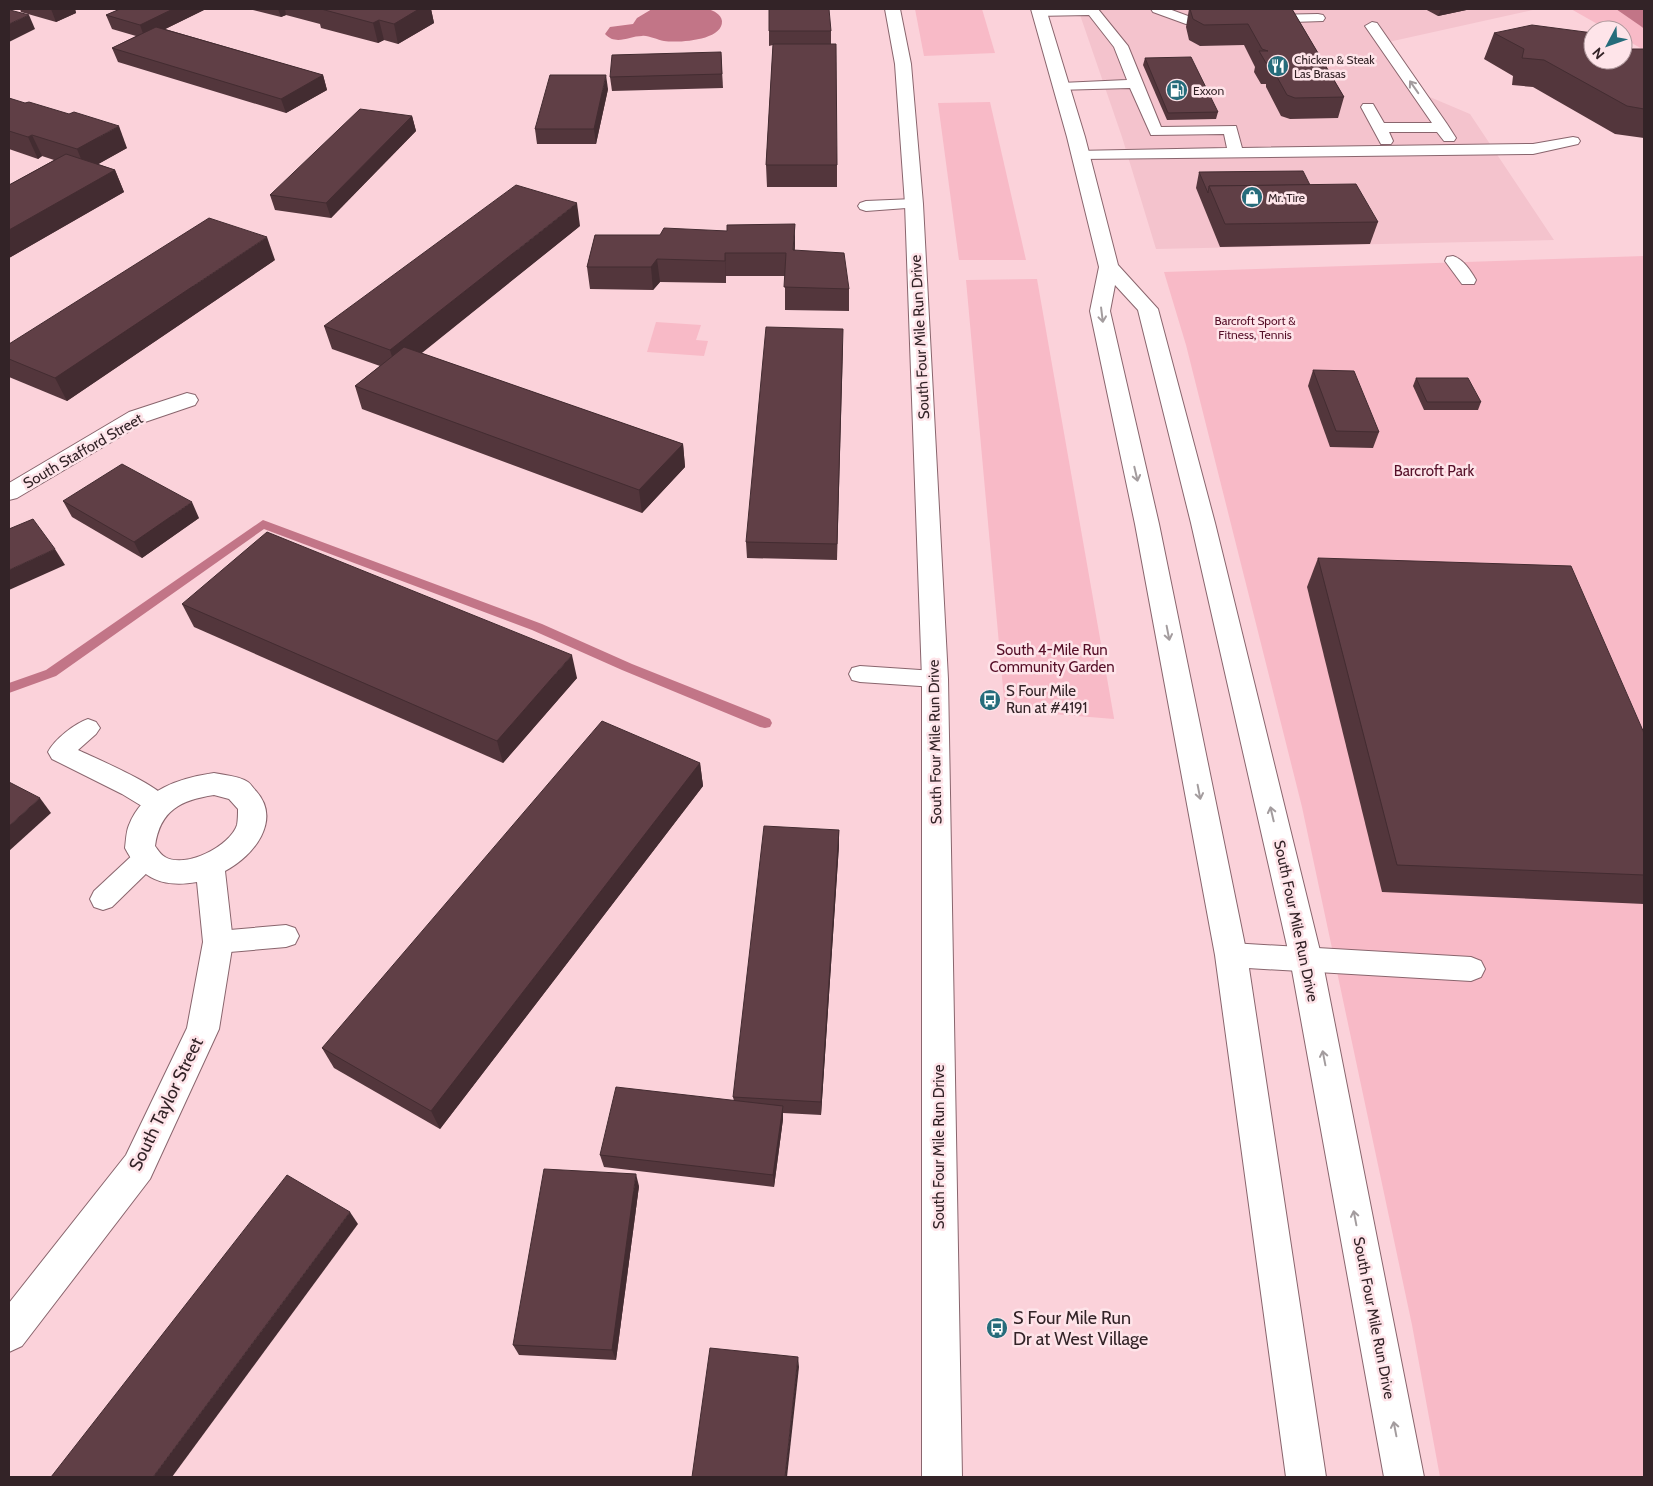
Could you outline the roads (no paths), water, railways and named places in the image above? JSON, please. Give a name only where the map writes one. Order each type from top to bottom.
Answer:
[{"type":"main road","name":"South Four Mile Run Drive","points":[[892,9],[903,64],[914,204],[935,679],[942,1477]]},
{"type":"main road","name":"South Four Mile Run Drive","points":[[1039,11],[1062,87],[1109,267],[1100,310],[1147,524],[1231,955],[1306,1477]]},
{"type":"main road","name":"South Four Mile Run Drive","points":[[1109,267],[1148,309],[1206,533],[1306,959],[1404,1477]]},
{"type":"main road","name":"South Stafford Street","points":[[9,493],[137,417],[187,400]]},
{"type":"main road","points":[[214,784],[238,790],[252,806],[251,828],[236,850],[210,866],[180,872],[154,866],[147,856],[140,848],[143,826],[159,804],[187,788],[214,784]]},
{"type":"main road","name":"South Taylor Street","points":[[9,1332],[138,1167],[203,1029],[218,942],[210,866]]},
{"type":"lane","points":[[1158,9],[1186,20],[1233,19]]},
{"type":"lane","points":[[1039,11],[1093,11],[1121,46],[1156,132],[1231,129],[1235,153]]},
{"type":"lane","points":[[1252,19],[1318,18]]},
{"type":"lane","points":[[1372,26],[1442,127],[1459,166]]},
{"type":"lane","points":[[1062,87],[1135,84]]},
{"type":"lane","points":[[1368,107],[1392,151]]},
{"type":"lane","points":[[1379,128],[1442,127]]},
{"type":"lane","points":[[1080,154],[1533,149],[1573,141]]},
{"type":"lane","points":[[1370,151],[1380,168]]},
{"type":"lane","points":[[1171,153],[1184,165]]},
{"type":"lane","points":[[866,206],[914,204]]},
{"type":"lane","points":[[1453,261],[1468,280]]},
{"type":"lane","points":[[860,674],[935,679]]},
{"type":"lane","points":[[88,728],[60,752],[131,787],[159,804]]},
{"type":"lane","points":[[103,899],[147,856]]},
{"type":"lane","points":[[218,942],[286,936]]},
{"type":"lane","points":[[1231,955],[1471,969]]},
{"type":"waterway","points":[[9,688],[51,673],[263,524],[537,627],[627,667],[765,723]]},
{"type":"place","name":"Chicken & Steak Las Brasas","points":[[1278,66]]},
{"type":"place","name":"Exxon","points":[[1177,90]]},
{"type":"place","name":"Mr. Tire","points":[[1252,197]]},
{"type":"place","name":"S Four Mile Run at #4191","points":[[990,700]]},
{"type":"place","name":"S Four Mile Run Dr at West Village","points":[[997,1328]]},
{"type":"park label","name":"Barcroft Sport & Fitness, Tennis","points":[[1255,327]]},
{"type":"park label","name":"Barcroft Park","points":[[1434,471]]},
{"type":"park label","name":"South 4-Mile Run Community Garden","points":[[1052,658]]}]
